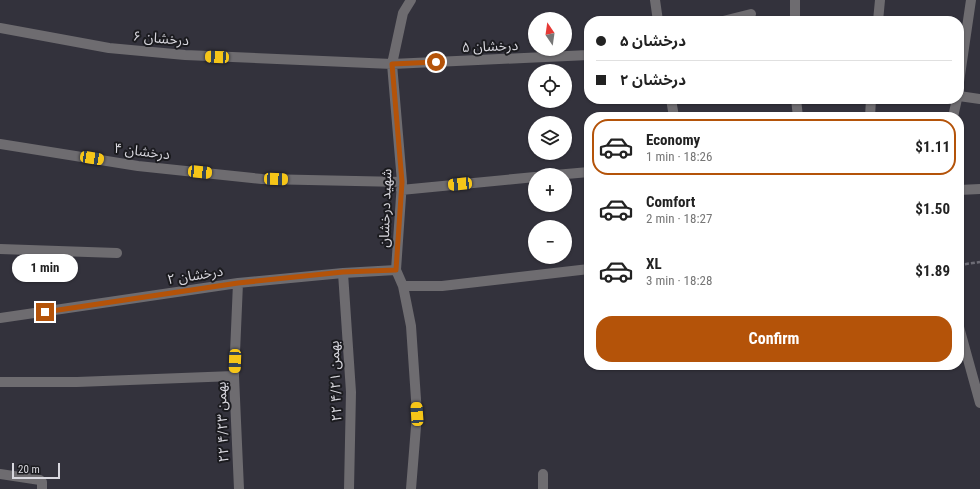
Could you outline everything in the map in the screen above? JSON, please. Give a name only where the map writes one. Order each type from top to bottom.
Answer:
[{"type":"street","name":"شهید درخشان","points":[[410,0],[402,13],[392,64],[401,186],[396,270],[403,286],[411,326],[417,414],[412,489]]},
{"type":"street","points":[[655,0],[657,16]]},
{"type":"street","points":[[794,16],[795,0]]},
{"type":"street","points":[[878,16],[880,0]]},
{"type":"street","points":[[964,48],[971,0]]},
{"type":"street","points":[[743,16],[751,14]]},
{"type":"street","name":"درخشان ۶","points":[[0,28],[109,48],[185,55],[392,64]]},
{"type":"street","name":"درخشان ۵","points":[[392,64],[584,55]]},
{"type":"street","points":[[964,97],[980,99]]},
{"type":"street","name":"درخشان ۴","points":[[0,144],[138,166],[262,179],[401,186],[528,177]]},
{"type":"street","points":[[572,174],[584,172]]},
{"type":"street","points":[[964,190],[980,189]]},
{"type":"street","points":[[0,249],[116,253]]},
{"type":"street","name":"درخشان ۲","points":[[0,318],[238,283],[343,272],[396,270]]},
{"type":"street","points":[[403,286],[442,286],[584,271]]},
{"type":"street","name":"۲۲ بهمن ۴/۲۱","points":[[343,272],[351,392],[349,489]]},
{"type":"street","name":"۲۲ بهمن ۴/۲۳","points":[[238,283],[234,376],[238,489]]},
{"type":"street","points":[[964,345],[980,403]]},
{"type":"street","points":[[0,382],[77,382],[234,376]]},
{"type":"street","points":[[0,474],[40,480],[42,486]]},
{"type":"street","points":[[543,474],[543,489]]},
{"type":"path","points":[[964,264],[980,262]]},
{"type":"route","points":[[45,312],[238,283],[343,272],[396,270],[402,182],[392,64],[436,62]]}]
